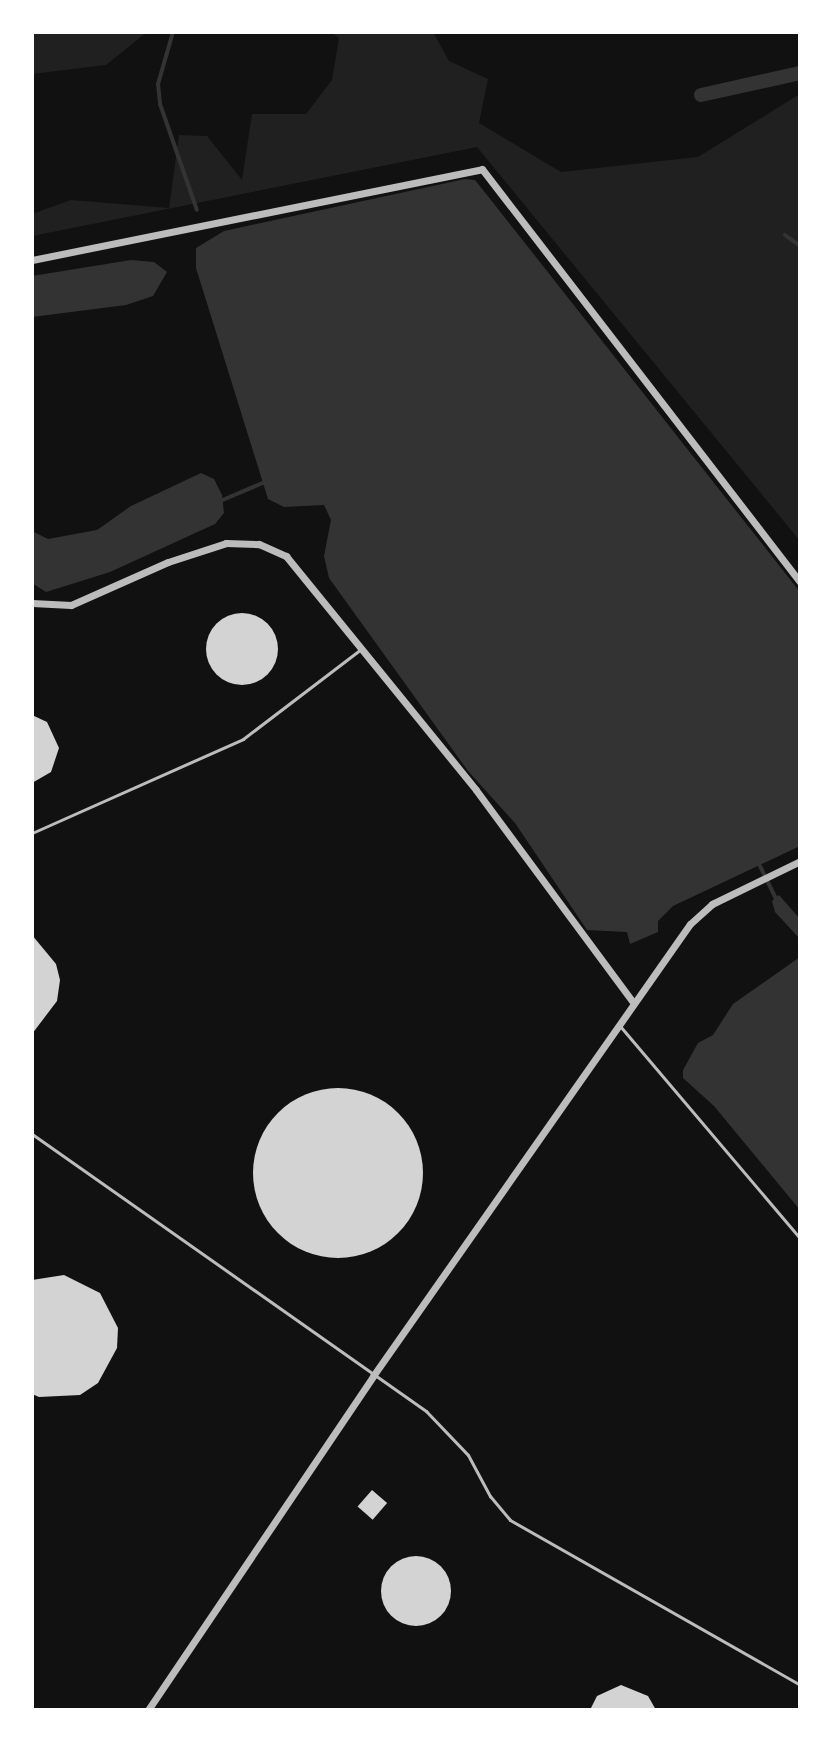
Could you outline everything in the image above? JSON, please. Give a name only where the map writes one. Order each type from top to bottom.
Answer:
[{"type":"street","points":[[32,260],[482,169],[800,582]]},
{"type":"street","points":[[32,603],[71,605],[168,562],[226,543],[259,544],[286,556],[364,647],[633,1002]]},
{"type":"street","points":[[148,1710],[373,1376],[690,924],[712,904],[800,861]]},
{"type":"lane","points":[[32,833],[243,739],[364,647]]},
{"type":"lane","points":[[618,1023],[800,1238]]},
{"type":"lane","points":[[32,1134],[426,1411],[468,1455],[490,1496],[510,1520],[800,1685]]},
{"type":"shaded area","points":[[32,32],[147,32],[106,65],[32,74]]},
{"type":"shaded area","points":[[331,32],[433,32],[449,61],[488,79],[479,123],[561,172],[698,157],[800,94],[800,541],[477,147],[32,236],[32,214],[71,200],[169,208],[179,135],[207,136],[242,180],[252,114],[306,114],[332,80],[339,38]]},
{"type":"shaded area","points":[[465,179],[475,180],[800,592],[800,846],[673,906],[658,921],[658,932],[630,944],[627,932],[587,930],[515,823],[468,771],[329,578],[324,556],[331,520],[324,505],[284,507],[268,499],[196,268],[196,248],[224,231]]},
{"type":"shaded area","points":[[131,260],[154,262],[167,272],[153,296],[126,305],[32,317],[32,276]]},
{"type":"shaded area","points":[[201,473],[214,479],[222,495],[224,513],[215,524],[110,572],[46,592],[32,583],[32,531],[48,539],[97,530],[131,506]]},
{"type":"shaded area","points":[[779,895],[800,919],[800,939],[775,912],[772,901]]},
{"type":"shaded area","points":[[800,957],[800,1210],[714,1106],[683,1078],[683,1070],[698,1043],[713,1035],[733,1004]]},
{"type":"building","points":[[242,613],[262,619],[272,629],[278,649],[272,669],[262,679],[242,685],[222,679],[212,669],[206,649],[212,629],[222,619]]},
{"type":"building","points":[[32,715],[47,722],[59,748],[51,772],[32,783]]},
{"type":"building","points":[[32,935],[56,964],[60,980],[57,1001],[32,1034]]},
{"type":"building","points":[[338,1088],[371,1095],[398,1113],[416,1140],[423,1173],[416,1206],[398,1233],[371,1251],[338,1258],[305,1251],[278,1233],[260,1206],[253,1173],[260,1140],[278,1113],[305,1095]]},
{"type":"building","points":[[64,1275],[100,1293],[118,1328],[117,1348],[98,1383],[80,1395],[39,1397],[32,1394],[32,1280]]},
{"type":"building","points":[[372,1490],[387,1503],[373,1520],[358,1507]]},
{"type":"building","points":[[416,1556],[441,1566],[451,1591],[441,1616],[416,1626],[391,1616],[381,1591],[391,1566]]},
{"type":"building","points":[[621,1685],[648,1696],[656,1710],[590,1710],[597,1696]]},
{"type":"waterway","points":[[173,32],[158,84],[160,104],[197,210]]},
{"type":"waterway","points":[[701,95],[800,73]]},
{"type":"waterway","points":[[785,235],[800,246]]},
{"type":"waterway","points":[[218,502],[265,482]]},
{"type":"waterway","points":[[760,866],[777,901]]}]
